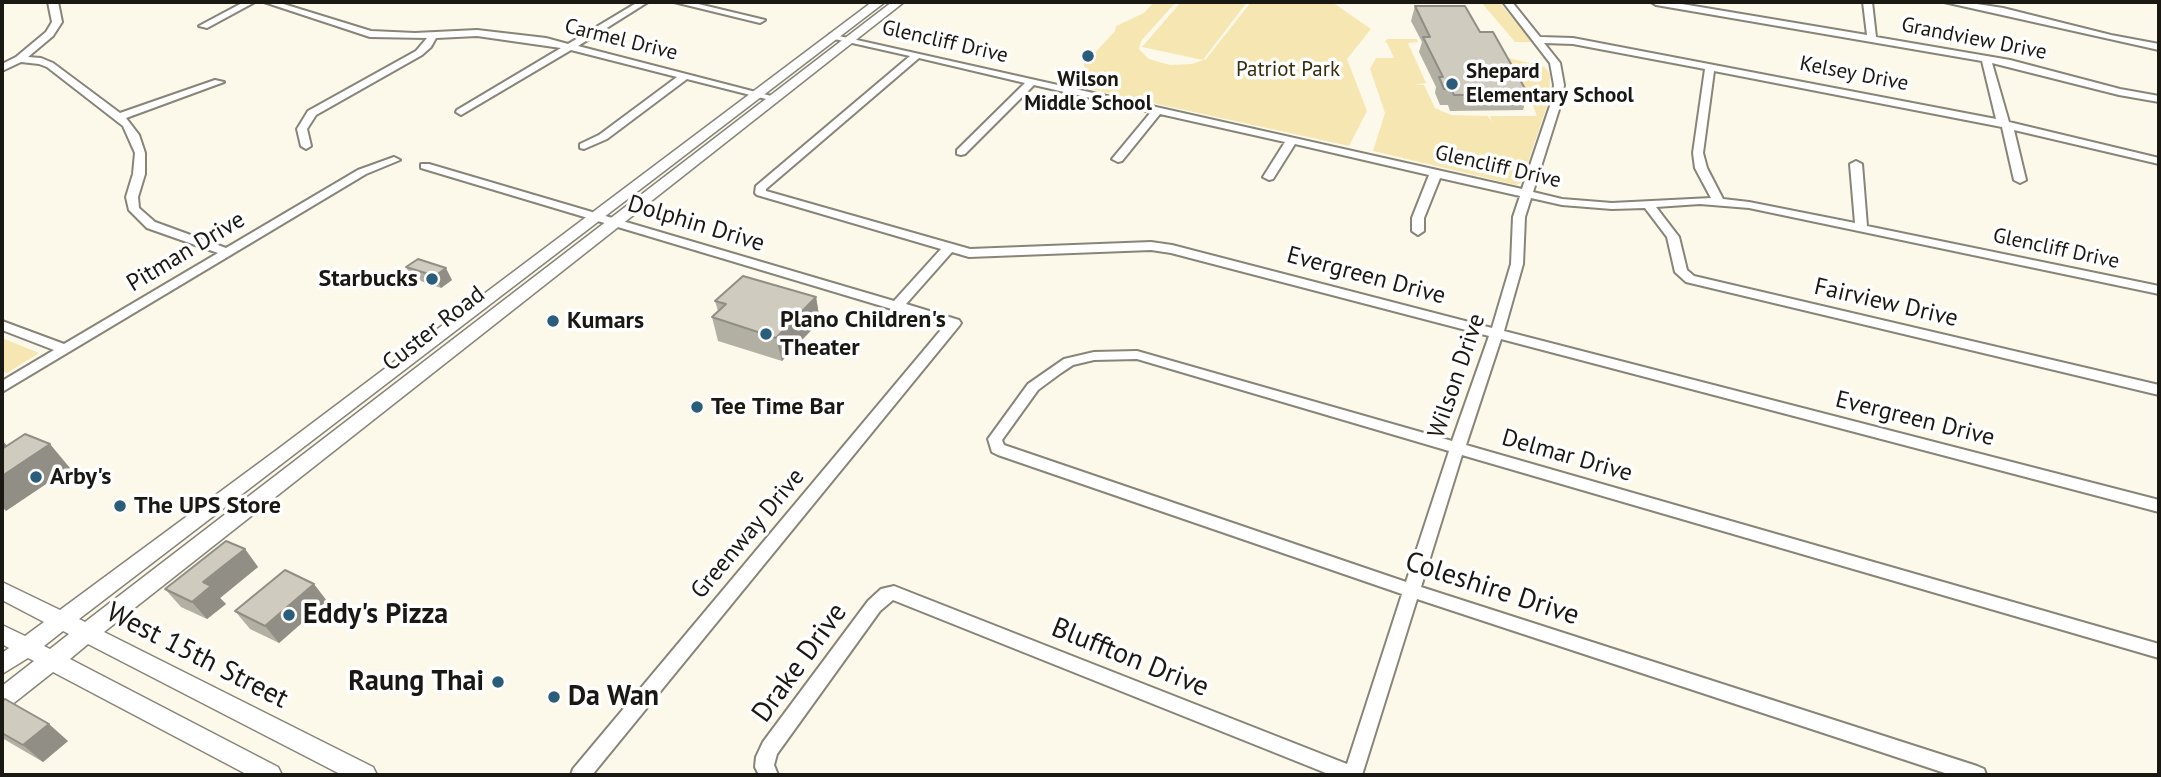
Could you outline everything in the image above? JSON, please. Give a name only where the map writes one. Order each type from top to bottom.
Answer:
[{"type":"main road","name":"Custer Road","points":[[2,699],[615,222],[766,96],[833,36],[879,2]]},
{"type":"main road","name":"Custer Road","points":[[2,664],[285,454],[597,216],[899,2]]},
{"type":"main road","points":[[464,318],[483,324]]},
{"type":"main road","points":[[285,454],[306,463]]},
{"type":"main road","name":"West 15th Street","points":[[2,590],[365,775]]},
{"type":"main road","points":[[2,634],[271,775]]},
{"type":"street","points":[[2,68],[19,59],[50,34],[57,22],[54,2]]},
{"type":"street","points":[[204,26],[250,2]]},
{"type":"street","name":"Carmel Drive","points":[[269,2],[370,34],[503,34],[568,47],[766,96]]},
{"type":"street","points":[[461,112],[644,2]]},
{"type":"street","points":[[679,2],[760,20]]},
{"type":"street","name":"Wilson Drive","points":[[1353,775],[1457,448],[1496,335],[1517,264],[1519,217],[1557,100],[1559,85],[1555,63],[1540,40],[1507,2]]},
{"type":"street","name":"Grandview Drive","points":[[1656,2],[1986,59],[2159,99]]},
{"type":"street","points":[[1868,2],[1872,40]]},
{"type":"street","points":[[1949,2],[2003,11],[2159,47]]},
{"type":"street","points":[[306,146],[302,129],[312,113],[419,53],[428,46],[433,35]]},
{"type":"street","name":"Glencliff Drive","points":[[833,36],[1527,194],[1587,205],[1719,202],[1769,208],[2159,290]]},
{"type":"street","name":"Kelsey Drive","points":[[1540,40],[1573,41],[1962,114],[2159,161]]},
{"type":"street","name":"Evergreen Drive","points":[[916,55],[760,188],[761,194],[948,249],[983,254],[1161,246],[2159,506]]},
{"type":"street","points":[[19,59],[41,61],[50,65],[120,117],[134,135],[140,153],[139,174],[132,197],[133,208],[139,217],[151,225],[227,252]]},
{"type":"street","points":[[1986,59],[2020,180]]},
{"type":"street","points":[[1710,67],[1698,153],[1701,168],[1719,202]]},
{"type":"street","points":[[584,146],[603,137],[685,76]]},
{"type":"street","points":[[961,152],[1032,81]]},
{"type":"street","points":[[120,117],[219,82]]},
{"type":"street","points":[[1118,159],[1158,110]]},
{"type":"street","points":[[1269,177],[1292,140]]},
{"type":"street","name":"Pitman Drive","points":[[2,387],[362,172],[394,160]]},
{"type":"street","points":[[1856,164],[1861,227]]},
{"type":"street","name":"Dolphin Drive","points":[[425,166],[954,323]]},
{"type":"street","points":[[1418,231],[1418,218],[1436,173]]},
{"type":"street","name":"Fairview Drive","points":[[1648,204],[1673,237],[1681,272],[1690,279],[2159,390]]},
{"type":"street","points":[[897,306],[948,249]]},
{"type":"street","name":"Greenway Drive","points":[[580,775],[954,323]]},
{"type":"street","points":[[2,325],[65,349]]},
{"type":"street","name":"Delmar Drive","points":[[995,444],[995,439],[1043,378],[1081,358],[1121,354],[1152,358],[2159,651]]},
{"type":"street","name":"Coleshire Drive","points":[[995,444],[1003,451],[1412,591],[1977,775]]},
{"type":"street","name":"Bluffton Drive","points":[[887,594],[901,595],[1353,775]]},
{"type":"street","name":"Drake Drive","points":[[766,771],[765,757],[770,748],[874,606],[887,594]]},
{"type":"green space","name":"Patriot Park","points":[[1154,2],[1176,2],[1141,41],[1139,49],[1149,59],[1170,65],[1192,64],[1206,59],[1251,2],[1332,2],[1371,29],[1347,59],[1367,111],[1349,146],[1084,88],[1084,60],[1091,57],[1115,31],[1116,26],[1144,13]]},
{"type":"green space","points":[[1181,2],[1247,2],[1203,60],[1142,47]]},
{"type":"green space","points":[[1481,2],[1499,2],[1533,42],[1515,42]]},
{"type":"green space","points":[[1387,39],[1417,39],[1418,42],[1408,43],[1426,83],[1415,85],[1424,85],[1435,108],[1451,115],[1488,116],[1492,122],[1490,116],[1537,116],[1531,101],[1549,100],[1521,183],[1516,185],[1373,151],[1385,113],[1370,69],[1376,58],[1394,58],[1385,42]]},
{"type":"green space","points":[[1505,57],[1545,67],[1550,75],[1549,99],[1527,96]]},
{"type":"green space","points":[[2,338],[39,353],[7,373],[2,371]]},
{"type":"building","points":[[1415,6],[1465,6],[1480,32],[1493,32],[1528,94],[1454,95],[1451,89],[1444,89],[1439,77],[1443,77],[1423,37],[1430,37]]},
{"type":"building","points":[[418,259],[446,268],[435,276],[406,267]]},
{"type":"building","points":[[743,276],[816,297],[776,338],[712,317],[726,304],[715,301]]},
{"type":"building","points":[[25,434],[50,444],[2,476],[2,449]]},
{"type":"building","points":[[226,541],[245,549],[203,582],[211,586],[192,602],[165,589]]},
{"type":"building","points":[[285,570],[314,584],[265,626],[235,611]]},
{"type":"building","points":[[5,699],[49,724],[23,745],[2,733],[2,701]]},
{"type":"place","name":"Wilson Middle School","points":[[1088,56]]},
{"type":"place","name":"Shepard Elementary School","points":[[1452,84]]},
{"type":"place","name":"Starbucks","points":[[432,279]]},
{"type":"place","name":"Kumars","points":[[553,321]]},
{"type":"place","name":"Plano Children's Theater","points":[[766,334]]},
{"type":"place","name":"Tee Time Bar","points":[[697,407]]},
{"type":"place","name":"Arby's","points":[[36,477]]},
{"type":"place","name":"The UPS Store","points":[[120,506]]},
{"type":"place","name":"Eddy's Pizza","points":[[289,615]]},
{"type":"place","name":"Raung Thai","points":[[498,682]]},
{"type":"place","name":"Da Wan","points":[[554,697]]}]
